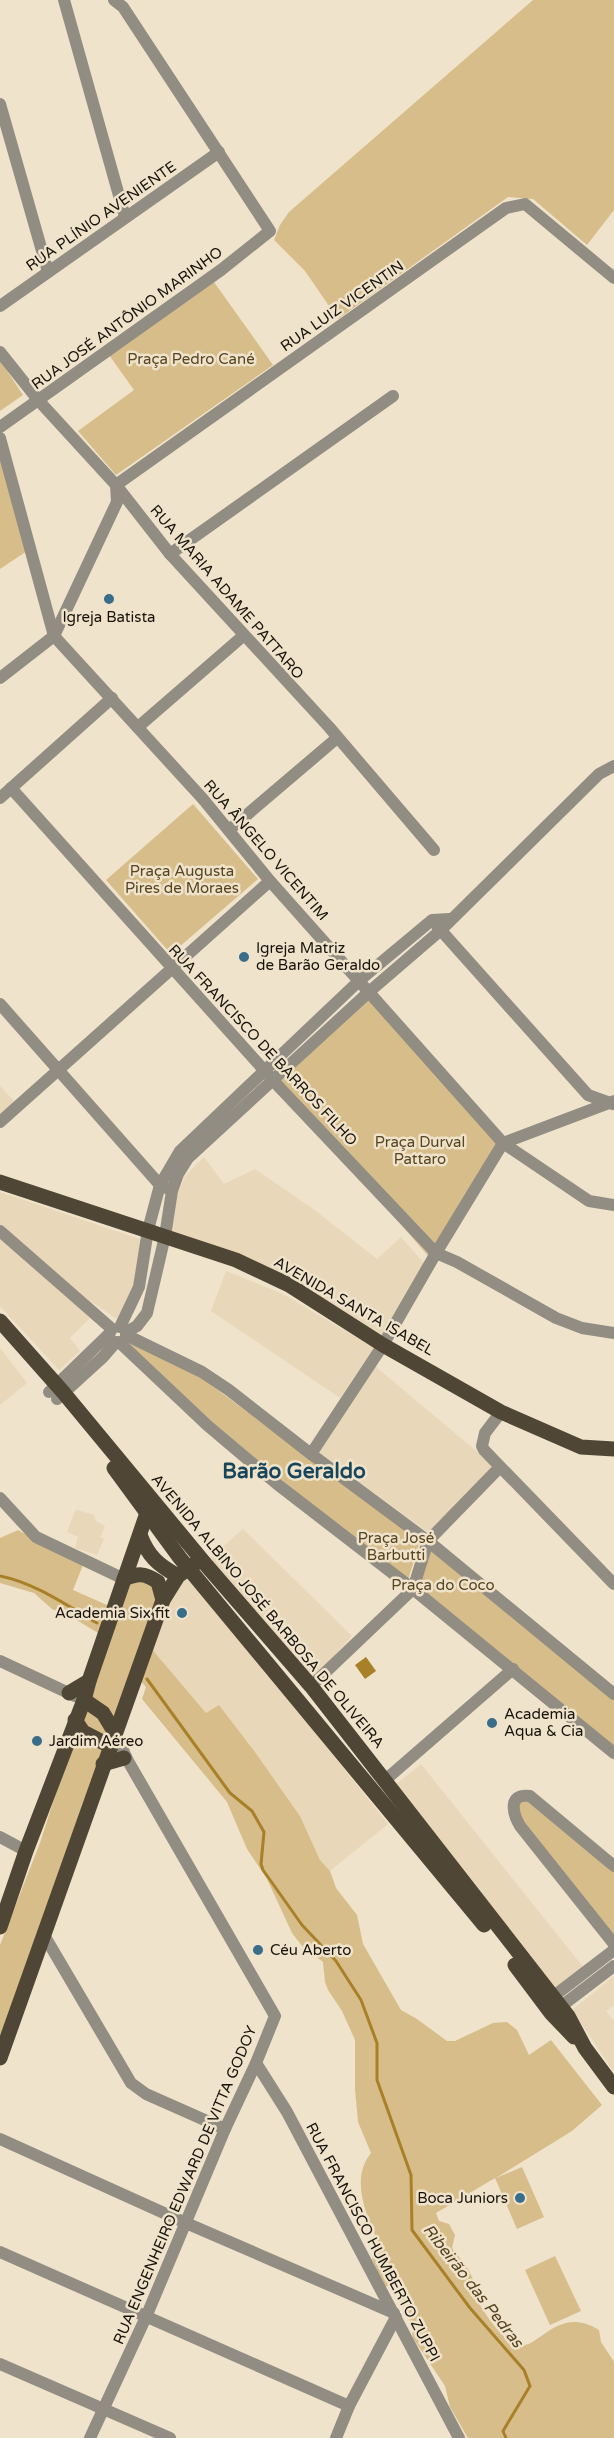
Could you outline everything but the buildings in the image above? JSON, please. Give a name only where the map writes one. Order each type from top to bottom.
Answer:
[{"type":"main road","name":"AVENIDA SANTA ISABEL","points":[[0,1182],[236,1260],[289,1285],[383,1345],[501,1413],[581,1447],[614,1449]]},
{"type":"main road","name":"AVENIDA ALBINO JOSÉ BARBOSA DE OLIVEIRA","points":[[0,1321],[103,1453],[143,1524],[159,1528],[183,1572],[552,2005]]},
{"type":"main road","name":"AVENIDA ALBINO JOSÉ BARBOSA DE OLIVEIRA","points":[[0,1334],[56,1392],[181,1533],[310,1686],[384,1780],[614,2087]]},
{"type":"main road","points":[[143,1524],[151,1557],[160,1567],[183,1572]]},
{"type":"main road","points":[[0,1928],[26,1851],[84,1700],[143,1524]]},
{"type":"main road","points":[[159,1528],[181,1533]]},
{"type":"main road","points":[[0,2058],[163,1600],[183,1572],[202,1560]]},
{"type":"main road","points":[[123,1579],[136,1574],[145,1574],[158,1582],[163,1600]]},
{"type":"main road","points":[[69,1693],[89,1681]]},
{"type":"main road","points":[[84,1700],[103,1713],[112,1740]]},
{"type":"main road","points":[[75,1720],[83,1732],[112,1740]]},
{"type":"main road","points":[[103,1764],[126,1759]]},
{"type":"street","points":[[64,0],[125,216]]},
{"type":"street","points":[[114,0],[123,7],[219,152]]},
{"type":"street","points":[[0,104],[48,272]]},
{"type":"street","name":"RUA PLÍNIO AVENIENTE","points":[[0,306],[219,152]]},
{"type":"street","name":"RUA JOSÉ ANTÔNIO MARINHO","points":[[0,427],[221,270],[270,231],[219,152]]},
{"type":"street","name":"RUA LUIZ VICENTIN","points":[[116,485],[506,208],[525,204],[614,278]]},
{"type":"street","name":"RUA MARIA ADAME PATTARO","points":[[0,352],[39,401],[116,485],[170,554],[337,738],[434,850]]},
{"type":"street","points":[[170,554],[393,396]]},
{"type":"street","name":"RUA ÂNGELO VICENTIM","points":[[0,438],[54,636],[138,727],[229,830],[270,881],[503,1143],[590,1201],[614,1205]]},
{"type":"street","points":[[0,678],[54,636],[117,502],[116,485]]},
{"type":"street","points":[[138,727],[243,636]]},
{"type":"street","points":[[0,798],[112,698]]},
{"type":"street","points":[[229,830],[337,738]]},
{"type":"street","points":[[118,1334],[137,1326],[147,1313],[165,1236],[172,1191],[178,1174],[188,1158],[370,991],[441,930],[599,774],[614,766]]},
{"type":"street","name":"RUA FRANCISCO DE BARROS FILHO","points":[[11,788],[274,1081],[436,1253],[556,1318],[582,1328],[614,1332]]},
{"type":"street","points":[[0,1122],[270,881]]},
{"type":"street","points":[[56,1392],[103,1357],[118,1334],[139,1287],[148,1230],[160,1185],[180,1151],[360,980],[432,920],[450,919]]},
{"type":"street","points":[[432,920],[588,1095],[613,1103]]},
{"type":"street","points":[[0,1004],[160,1185],[172,1191]]},
{"type":"street","points":[[311,1454],[383,1345],[503,1143],[613,1103]]},
{"type":"street","points":[[0,1231],[118,1334],[207,1425],[277,1484],[513,1669],[614,1753]]},
{"type":"street","points":[[118,1334],[202,1372],[229,1390],[428,1541],[614,1694]]},
{"type":"street","points":[[501,1413],[485,1433],[482,1446],[614,1584]]},
{"type":"street","points":[[310,1686],[413,1589],[428,1541],[500,1467]]},
{"type":"street","points":[[0,1498],[36,1537],[123,1579]]},
{"type":"street","points":[[0,1661],[84,1700]]},
{"type":"street","points":[[384,1780],[513,1669]]},
{"type":"street","name":"RUA ENGENHEIRO EDWARD DE VITTA GODOY","points":[[90,2438],[146,2317],[275,2016],[126,1759],[112,1740]]},
{"type":"street","points":[[614,1866],[535,1800],[525,1795],[519,1798],[512,1807],[516,1819],[614,1944]]},
{"type":"street","points":[[0,1837],[26,1851]]},
{"type":"street","points":[[44,1935],[131,2083],[146,2094],[225,2129]]},
{"type":"street","points":[[552,2005],[614,1950]]},
{"type":"street","points":[[552,2005],[614,1966]]},
{"type":"street","name":"RUA FRANCISCO HUMBERTO ZUPPI","points":[[256,2063],[286,2112],[459,2438]]},
{"type":"street","points":[[0,2139],[395,2315],[349,2406],[336,2438]]},
{"type":"street","points":[[0,2252],[349,2406]]},
{"type":"street","points":[[0,2364],[170,2438]]},
{"type":"shaded area","points":[[0,1086],[15,1102],[0,1115]]},
{"type":"shaded area","points":[[204,1157],[224,1184],[255,1169],[312,1208],[377,1259],[401,1237],[424,1263],[381,1339],[295,1284],[169,1235],[175,1200],[185,1176]]},
{"type":"shaded area","points":[[0,1192],[143,1240],[135,1285],[117,1319],[75,1291],[0,1228]]},
{"type":"shaded area","points":[[0,1238],[90,1318],[70,1338],[80,1351],[59,1370],[0,1306]]},
{"type":"shaded area","points":[[226,1271],[283,1294],[374,1348],[340,1398],[211,1311]]},
{"type":"shaded area","points":[[0,1348],[27,1383],[0,1405]]},
{"type":"shaded area","points":[[375,1366],[494,1466],[429,1533],[318,1452]]},
{"type":"shaded area","points":[[75,1511],[94,1515],[96,1521],[105,1526],[100,1537],[104,1539],[97,1555],[75,1548],[78,1537],[67,1532]]},
{"type":"shaded area","points":[[243,1529],[352,1636],[312,1681],[209,1559]]},
{"type":"shaded area","points":[[188,1574],[388,1824],[330,1871],[320,1860],[300,1816],[219,1705],[206,1713],[146,1644],[163,1600]]},
{"type":"shaded area","points":[[366,1657],[376,1671],[365,1679],[355,1665]]},
{"type":"shaded area","points":[[421,1764],[584,1968],[553,1991],[394,1786]]},
{"type":"shaded area","points":[[614,1976],[614,2005],[606,2011],[614,2021],[614,2072],[572,2010]]},
{"type":"green space","points":[[533,0],[614,0],[614,210],[587,245],[533,199],[508,197],[338,319],[305,271],[274,240],[280,225],[289,212]]},
{"type":"green space","name":"Praça Pedro Cané","points":[[214,282],[273,365],[116,475],[78,431],[134,390],[109,355]]},
{"type":"green space","points":[[0,360],[23,395],[0,411]]},
{"type":"green space","points":[[0,453],[27,551],[0,569]]},
{"type":"green space","name":"Praça Augusta Pires de Moraes","points":[[193,804],[258,879],[171,954],[106,880]]},
{"type":"green space","name":"Praça Durval Pattaro","points":[[369,997],[498,1144],[429,1257],[279,1083]]},
{"type":"green space","name":"Praça José Barbutti","points":[[129,1340],[203,1379],[420,1541],[408,1580],[300,1495],[194,1406],[125,1345]]},
{"type":"green space","points":[[18,1530],[83,1565],[73,1590],[116,1609],[126,1581],[135,1577],[157,1585],[160,1601],[0,2054],[0,1945],[40,1843],[87,1696],[103,1636],[70,1616],[52,1609],[34,1593],[0,1583],[0,1538]]},
{"type":"green space","name":"Praça do Coco","points":[[429,1546],[614,1697],[614,1747],[413,1589]]},
{"type":"green space","points":[[150,1647],[206,1713],[219,1705],[300,1816],[320,1860],[330,1871],[336,1888],[357,1915],[363,1944],[401,2010],[447,2041],[455,2041],[493,2023],[507,2022],[517,2030],[529,2055],[551,2040],[602,2105],[572,2131],[496,2178],[522,2167],[544,2217],[517,2229],[495,2178],[436,2213],[439,2221],[449,2224],[455,2235],[452,2248],[472,2277],[479,2303],[496,2328],[510,2342],[519,2346],[528,2344],[557,2326],[569,2322],[583,2323],[599,2330],[601,2342],[614,2362],[614,2438],[468,2438],[450,2407],[445,2386],[413,2338],[410,2321],[394,2287],[384,2286],[372,2259],[378,2241],[362,2197],[362,2174],[371,2153],[358,2122],[355,2040],[342,2011],[328,1990],[323,1962],[302,1946],[292,1933],[267,1879],[247,1849],[227,1802],[142,1699],[146,1687],[139,1679]]},
{"type":"green space","points":[[525,1796],[614,1869],[614,1941],[521,1825],[516,1804]]},
{"type":"green space","points":[[555,2256],[581,2311],[550,2325],[525,2270]]},
{"type":"waterway","points":[[0,1576],[38,1589],[97,1623]]},
{"type":"waterway","name":"Ribeirão das Pedras","points":[[147,1679],[230,1793],[252,1811],[264,1832],[261,1864],[263,1870],[302,1925],[336,1961],[361,2000],[377,2043],[377,2080],[411,2175],[412,2230],[470,2308],[524,2370],[530,2386],[503,2431],[506,2438]]},
{"type":"place","name":"Igreja Batista","points":[[109,599]]},
{"type":"place","name":"Igreja Matriz de Barão Geraldo","points":[[244,957]]},
{"type":"place","name":"Academia Six fit","points":[[182,1613]]},
{"type":"place","name":"Academia Aqua & Cia","points":[[492,1723]]},
{"type":"place","name":"Jardim Aéreo","points":[[37,1741]]},
{"type":"place","name":"Céu Aberto","points":[[258,1950]]},
{"type":"place","name":"Boca Juniors","points":[[520,2198]]},
{"type":"district","name":"Barão Geraldo","points":[[294,1471]]}]
